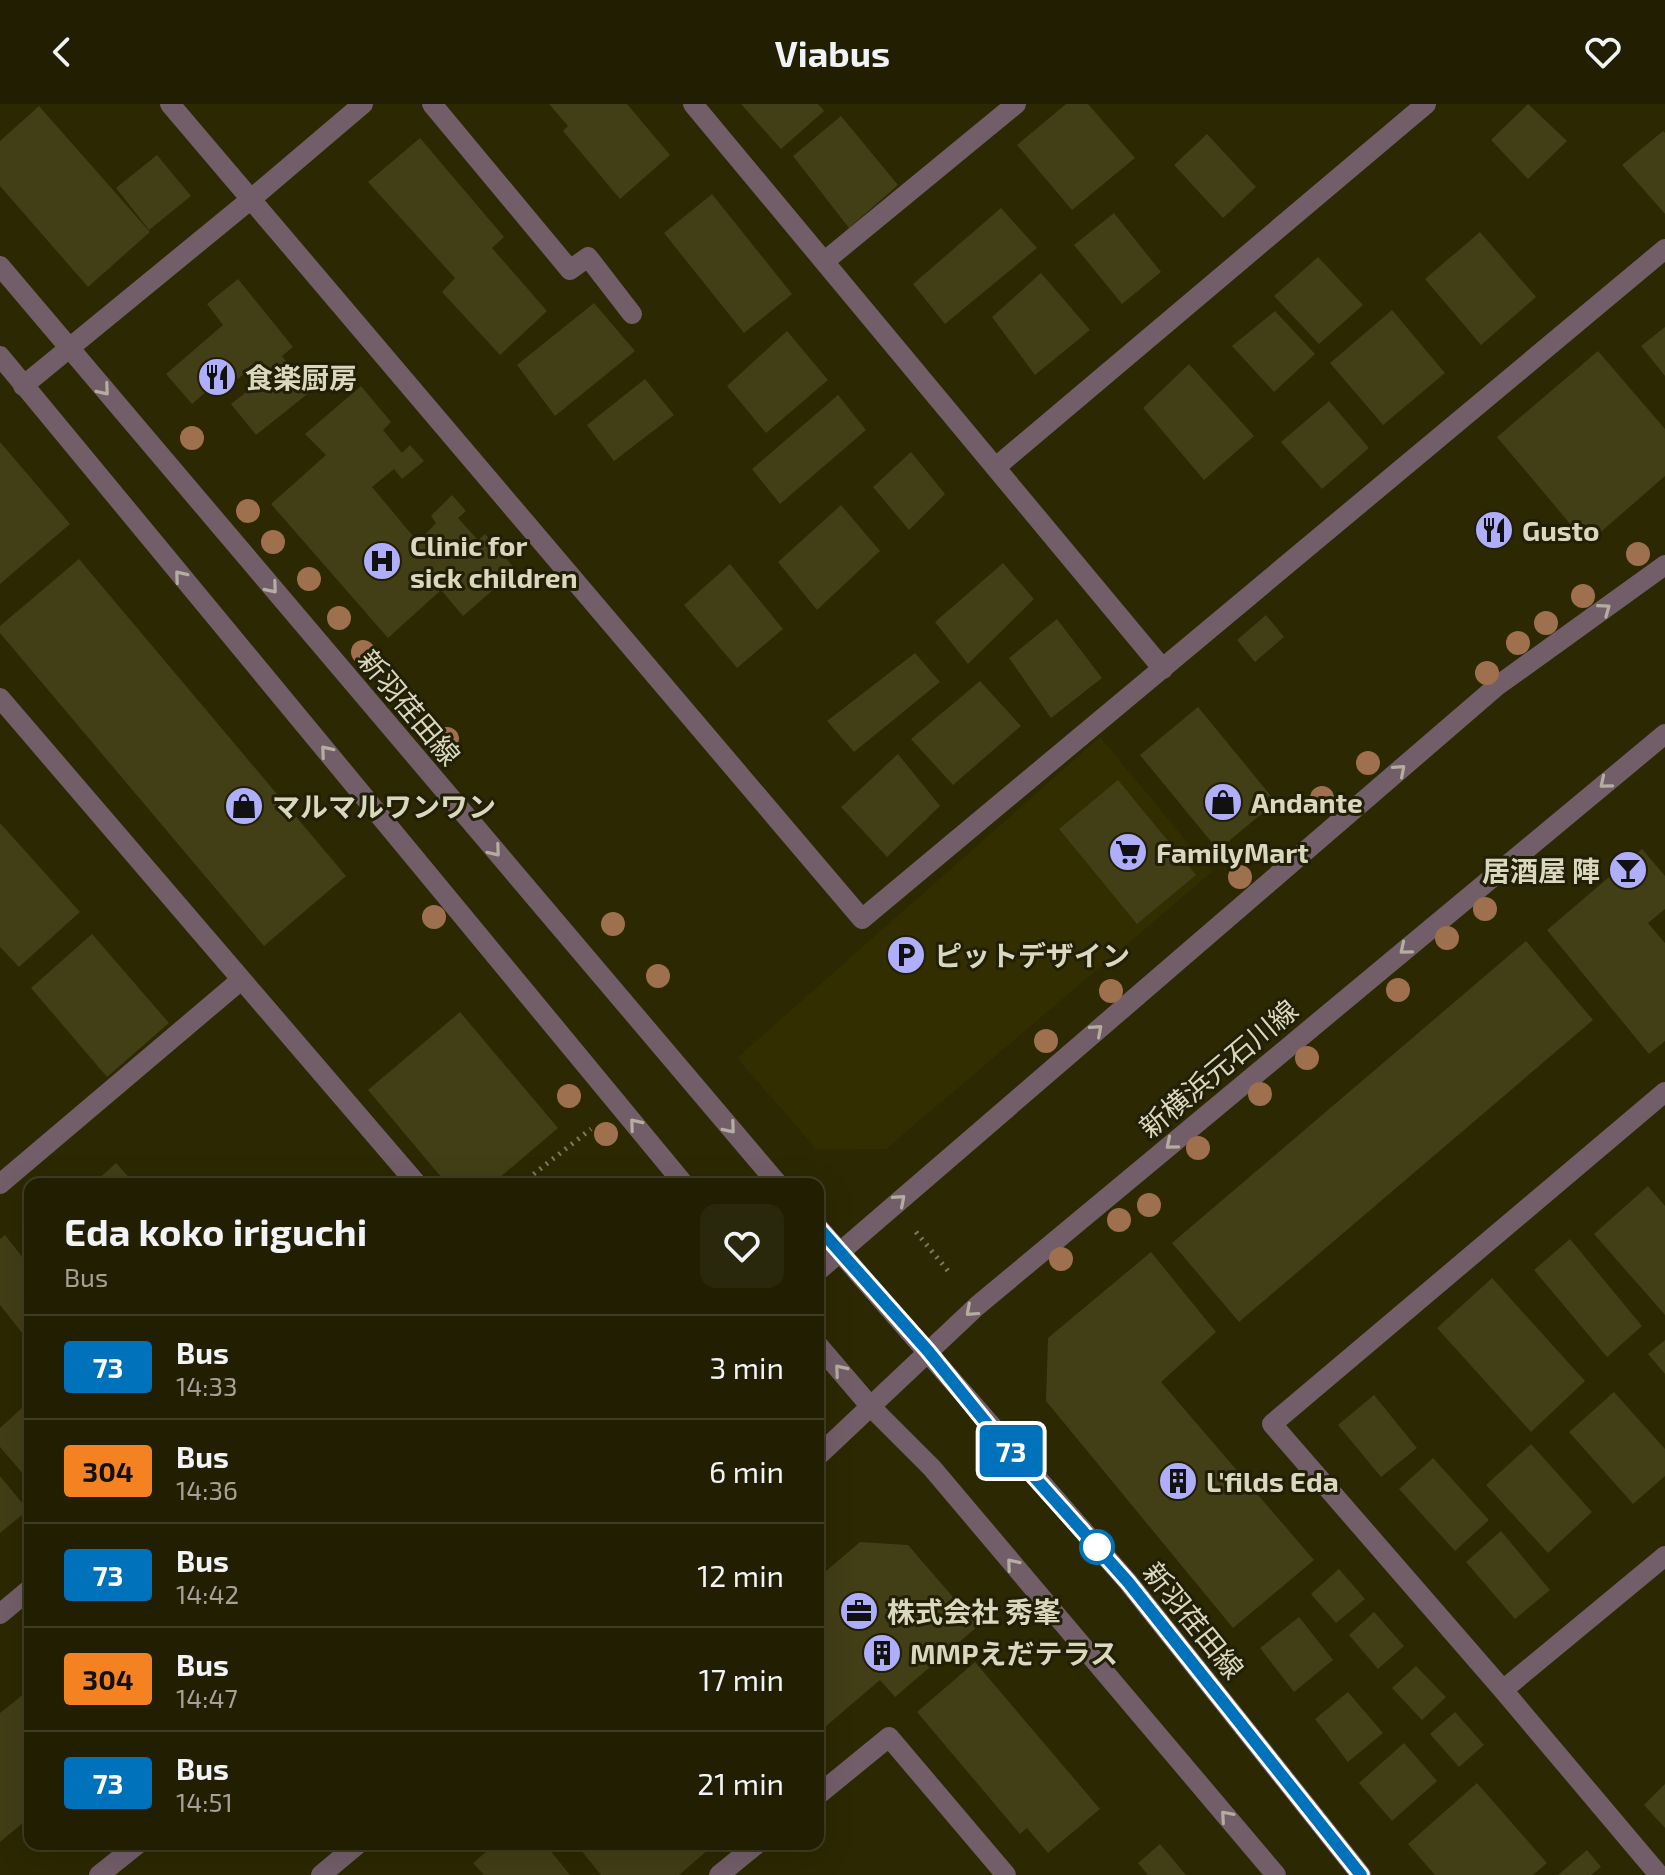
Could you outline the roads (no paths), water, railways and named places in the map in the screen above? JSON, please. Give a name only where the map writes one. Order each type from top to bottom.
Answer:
[{"type":"street","points":[[170,104],[862,919],[1665,249]]},
{"type":"street","points":[[23,386],[363,104]]},
{"type":"street","points":[[432,104],[570,270],[588,257],[632,314]]},
{"type":"street","points":[[693,104],[1163,669]]},
{"type":"street","points":[[825,261],[1016,104]]},
{"type":"street","points":[[996,467],[1426,104]]},
{"type":"street","name":"新羽荏田線","points":[[0,266],[773,1178]]},
{"type":"street","points":[[0,356],[679,1178]]},
{"type":"street","points":[[824,1266],[1497,686],[1665,565]]},
{"type":"street","points":[[0,698],[412,1178]]},
{"type":"street","name":"新横浜元石川線","points":[[824,1450],[977,1306],[1665,734]]},
{"type":"street","points":[[0,1184],[241,980]]},
{"type":"street","points":[[1659,1875],[1272,1424],[1665,1092]]},
{"type":"street","name":"新羽荏田線","points":[[824,1233],[1128,1582],[1361,1875]]},
{"type":"street","points":[[824,1352],[871,1407],[932,1468],[1276,1875]]},
{"type":"street","points":[[1503,1690],[1665,1556]]},
{"type":"street","points":[[0,1614],[24,1594]]},
{"type":"street","points":[[824,1790],[889,1737],[1006,1875]]},
{"type":"street","points":[[99,1875],[130,1850]]},
{"type":"street","points":[[321,1875],[351,1850]]},
{"type":"street","points":[[719,1875],[750,1850]]},
{"type":"place","name":"食楽厨房","points":[[217,377]]},
{"type":"place","name":"Gusto","points":[[1494,530]]},
{"type":"place","name":"Clinic for sick children","points":[[382,561]]},
{"type":"place","name":"Andante","points":[[1223,802]]},
{"type":"place","name":"マルマルワンワン","points":[[244,806]]},
{"type":"place","name":"FamilyMart","points":[[1128,852]]},
{"type":"place","name":"居酒屋 陣","points":[[1628,870]]},
{"type":"place","name":"ピットデザイン","points":[[906,955]]},
{"type":"place","name":"L'filds Eda","points":[[1178,1481]]},
{"type":"place","name":"株式会社 秀峯","points":[[859,1611]]},
{"type":"place","name":"MMPえだテラス","points":[[882,1653]]}]
